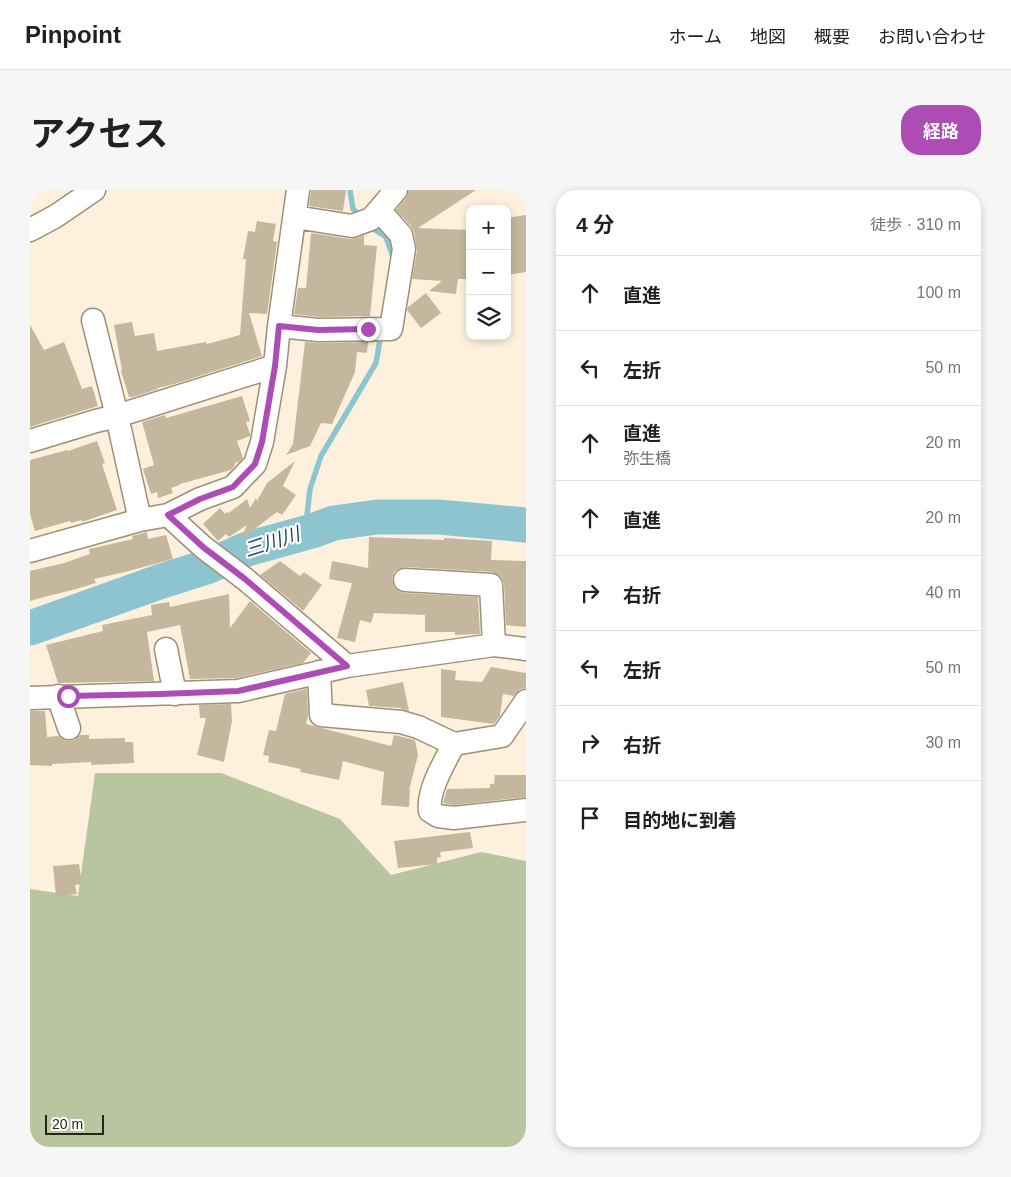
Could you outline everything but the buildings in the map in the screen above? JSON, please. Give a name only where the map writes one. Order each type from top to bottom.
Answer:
[{"type":"street","points":[[30,230],[56,216],[94,190]]},
{"type":"street","points":[[30,551],[140,520],[168,515],[200,499],[233,487],[255,464],[262,442],[275,366],[298,190]]},
{"type":"street","points":[[368,218],[396,190]]},
{"type":"street","points":[[279,326],[318,330],[391,329],[404,249],[401,235],[368,218],[295,217]]},
{"type":"street","points":[[93,320],[140,520]]},
{"type":"street","points":[[30,441],[117,416],[275,366]]},
{"type":"street","points":[[168,515],[203,547],[245,579],[347,666]]},
{"type":"street","points":[[405,580],[491,585],[494,645]]},
{"type":"street","points":[[30,698],[238,691],[347,666],[494,645],[526,649]]},
{"type":"street","points":[[166,649],[175,694]]},
{"type":"street","points":[[319,672],[321,715],[401,722],[418,727],[454,744],[502,736],[526,701]]},
{"type":"street","points":[[58,696],[68,728]]},
{"type":"street","points":[[454,744],[440,769],[430,800],[430,811],[438,816],[454,818],[526,810]]},
{"type":"green space","points":[[95,773],[221,773],[340,819],[391,875],[481,852],[526,861],[526,1147],[30,1147],[30,889],[78,896]]},
{"type":"waterway","points":[[350,190],[353,209],[361,217]]},
{"type":"waterway","points":[[369,225],[386,237],[393,260]]},
{"type":"waterway","points":[[312,531],[307,515],[310,489],[321,456],[376,363],[381,334]]},
{"type":"waterway","name":"三川川","points":[[30,628],[209,566],[247,549],[334,523],[377,517],[438,517],[526,525]]},
{"type":"route","points":[[68,696],[238,691],[347,666],[245,579],[203,547],[168,515],[200,499],[233,487],[255,464],[262,442],[275,366],[279,326],[318,330],[368,329]]}]
